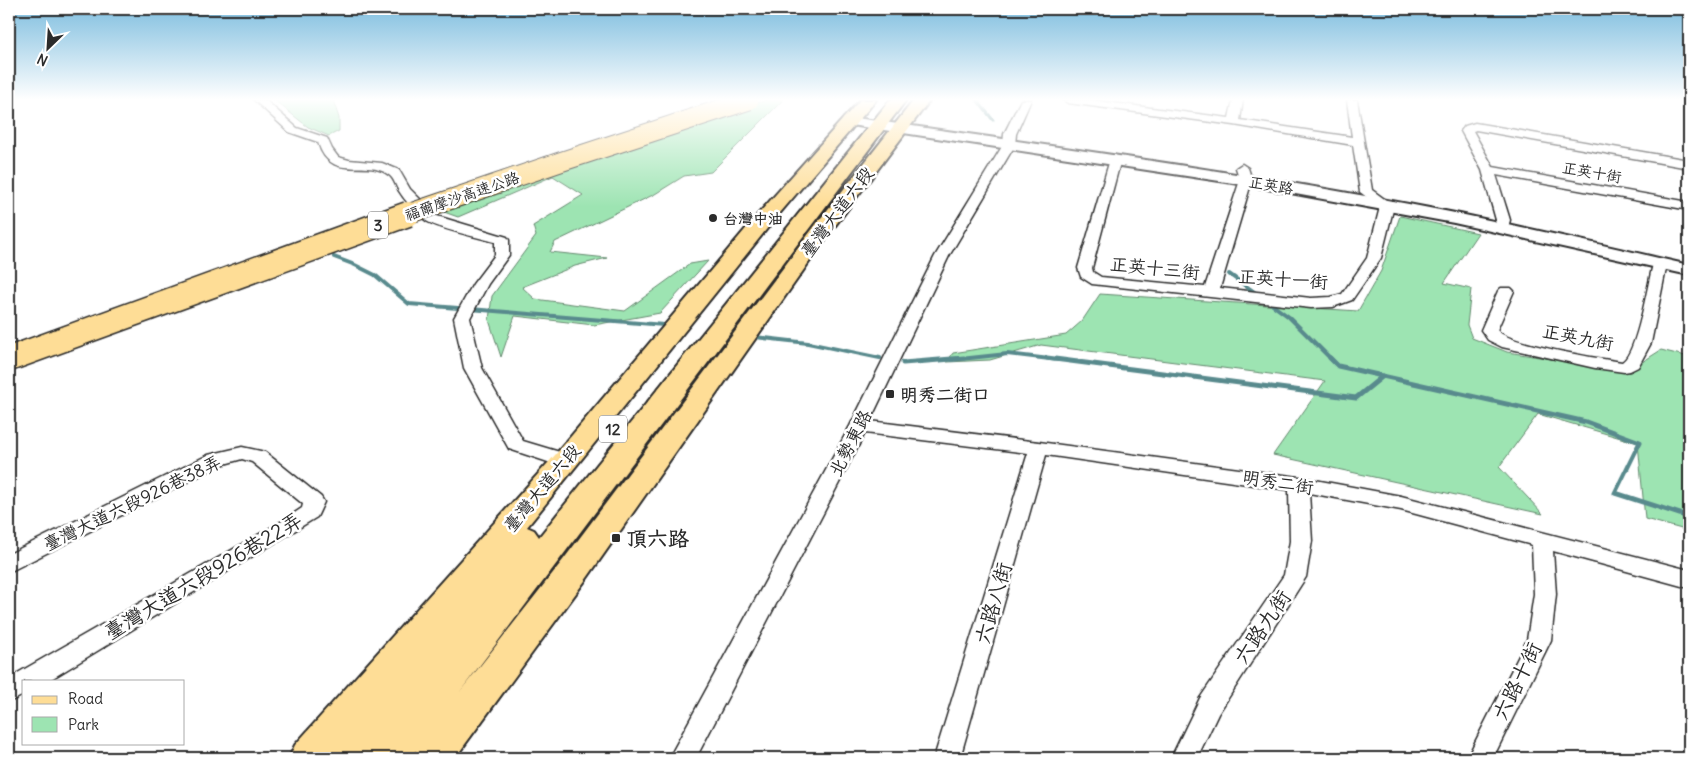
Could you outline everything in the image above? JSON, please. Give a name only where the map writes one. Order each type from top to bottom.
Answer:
[{"type":"highway","name":"福爾摩沙高速公路","points":[[9,345],[542,155],[602,136]]},
{"type":"highway","name":"福爾摩沙高速公路","points":[[9,359],[383,223],[634,136]]},
{"type":"main road","name":"臺灣大道六段","points":[[309,758],[566,461],[767,216],[855,136]]},
{"type":"main road","name":"臺灣大道六段","points":[[341,758],[861,136]]},
{"type":"main road","name":"臺灣大道六段","points":[[386,758],[804,222],[864,136]]},
{"type":"main road","name":"臺灣大道六段","points":[[432,758],[575,569],[824,227],[868,136]]},
{"type":"street","points":[[310,136],[323,140],[326,150],[334,160],[348,164],[382,167],[395,173],[405,191],[432,219],[502,240],[502,255],[481,284],[462,318],[473,368],[516,445],[566,461]]},
{"type":"street","name":"正英路","points":[[987,136],[1115,159],[1244,174],[1387,206],[1502,224],[1689,260]]},
{"type":"street","name":"北勢東路","points":[[682,758],[859,426],[942,256],[1011,136]]},
{"type":"street","points":[[1320,136],[1359,142]]},
{"type":"street","points":[[1358,136],[1366,192],[1387,206]]},
{"type":"street","points":[[1470,136],[1488,170],[1502,224]]},
{"type":"street","points":[[1528,136],[1689,164]]},
{"type":"street","name":"正英路","points":[[1009,140],[1366,192],[1689,270]]},
{"type":"street","name":"正英十三街","points":[[1115,159],[1085,268],[1086,274],[1096,281],[1211,292],[1244,174]]},
{"type":"street","name":"正英十街","points":[[1488,170],[1689,206]]},
{"type":"street","name":"正英十一街","points":[[1211,292],[1311,303],[1333,302],[1347,297],[1374,258],[1387,206]]},
{"type":"street","name":"正英九街","points":[[1506,290],[1489,330],[1494,337],[1508,343],[1595,363],[1624,367],[1632,363],[1642,343],[1660,264]]},
{"type":"street","name":"明秀二街","points":[[859,426],[1038,448],[1299,484],[1401,503],[1689,579]]},
{"type":"street","name":"六路八街","points":[[947,758],[1038,448]]},
{"type":"street","name":"臺灣大道六段926巷38弄","points":[[9,564],[215,460],[242,453],[258,457]]},
{"type":"street","name":"臺灣大道六段926巷22弄","points":[[27,680],[310,512],[314,502],[258,457]]},
{"type":"street","name":"六路九街","points":[[1184,758],[1209,706],[1295,577],[1301,541],[1299,484]]},
{"type":"street","name":"六路十街","points":[[1480,758],[1539,640],[1544,594],[1542,540]]},
{"type":"street","name":"臺灣大道六段926巷22弄","points":[[9,691],[22,683]]},
{"type":"green space","points":[[656,136],[747,136],[711,172],[684,176],[655,194],[555,242],[550,252],[607,258],[575,266],[522,287],[535,299],[625,311],[690,264],[708,261],[660,313],[594,325],[515,316],[501,357],[489,320],[492,296],[536,236],[533,226],[583,195],[553,176],[458,217],[444,212],[534,175]]},
{"type":"green space","points":[[1400,216],[1478,233],[1444,283],[1471,289],[1467,325],[1472,338],[1507,352],[1628,371],[1661,350],[1689,357],[1689,531],[1645,519],[1638,443],[1538,414],[1499,467],[1543,514],[1273,455],[1325,381],[1041,345],[990,360],[947,362],[953,353],[1066,335],[1082,321],[1100,294],[1358,311],[1381,271]]},
{"type":"waterway","points":[[334,257],[375,275],[409,304],[664,325]]},
{"type":"waterway","points":[[1229,274],[1257,294]]},
{"type":"waterway","points":[[1267,301],[1289,317],[1338,366],[1383,376]]},
{"type":"waterway","points":[[755,337],[808,343],[880,358]]},
{"type":"waterway","points":[[951,360],[1007,354],[1058,360]]},
{"type":"waterway","points":[[903,363],[964,358]]},
{"type":"waterway","points":[[1047,358],[1356,398],[1383,376]]},
{"type":"waterway","points":[[1383,376],[1586,422],[1640,442],[1615,493],[1689,517]]},
{"type":"place","name":"台灣中油","points":[[713,218]]},
{"type":"place","name":"明秀二街口","points":[[890,394]]},
{"type":"place","name":"頂六路","points":[[616,538]]}]
